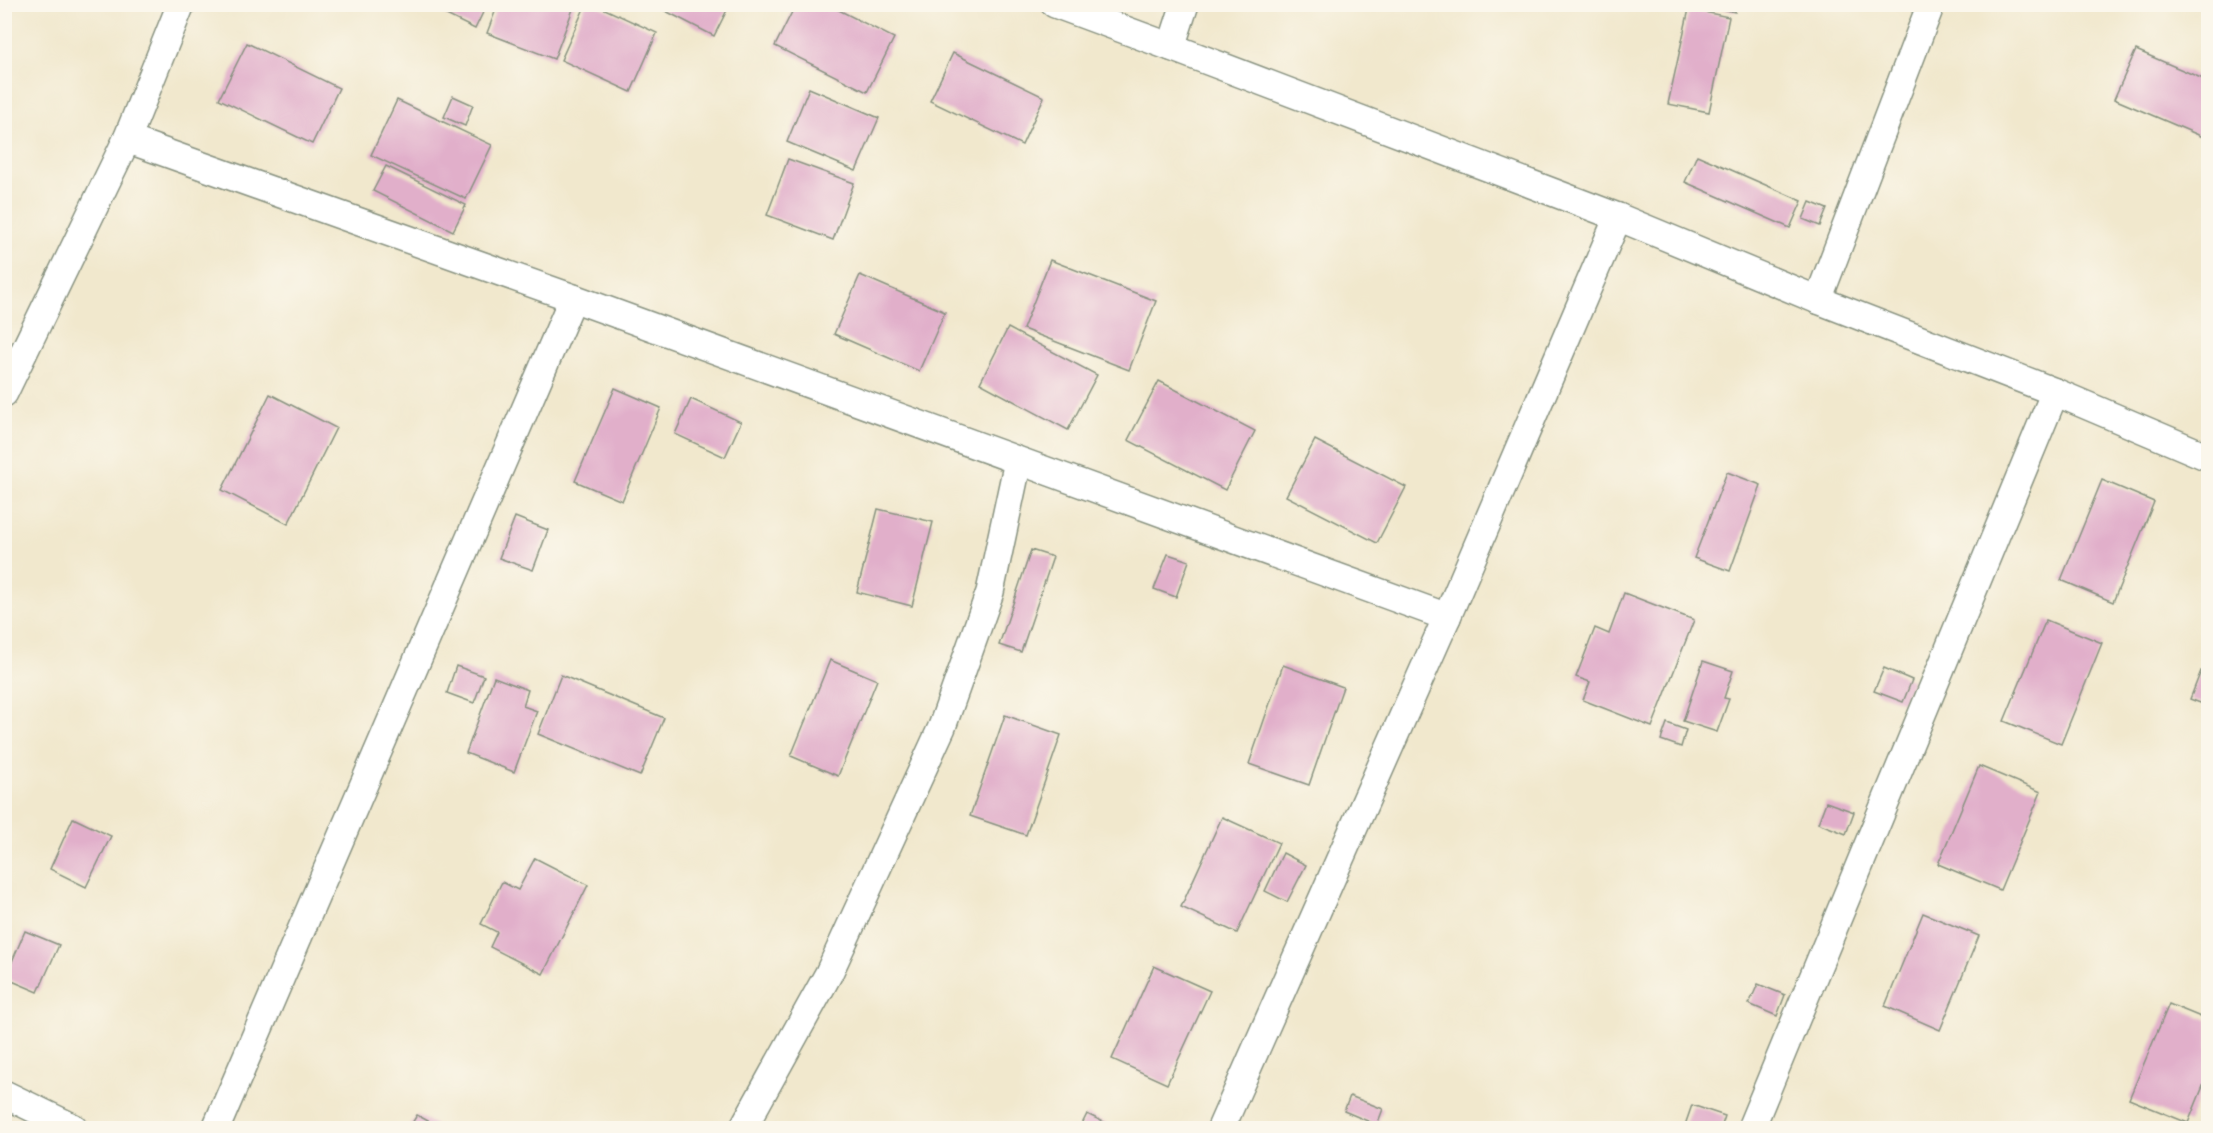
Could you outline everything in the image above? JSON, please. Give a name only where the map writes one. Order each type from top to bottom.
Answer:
[{"type":"street","points":[[4,393],[127,139],[181,4]]},
{"type":"street","points":[[1055,4],[1618,217],[1818,300],[2055,392],[2208,457]]},
{"type":"street","points":[[1171,47],[1185,4]]},
{"type":"street","points":[[1818,300],[1931,4]]},
{"type":"street","points":[[127,139],[573,298],[1447,617]]},
{"type":"street","points":[[1221,1128],[1447,617],[1618,217]]},
{"type":"street","points":[[216,1128],[573,298]]},
{"type":"street","points":[[1751,1128],[2055,392]]},
{"type":"street","points":[[743,1128],[829,973],[942,727],[990,592],[1018,461]]},
{"type":"street","points":[[4,1094],[74,1128]]},
{"type":"building","points":[[424,4],[487,4],[475,29]]},
{"type":"building","points":[[498,4],[575,4],[554,59],[487,33]]},
{"type":"building","points":[[586,4],[594,4],[657,33],[631,92],[561,60]]},
{"type":"building","points":[[652,4],[730,4],[714,36]]},
{"type":"building","points":[[796,4],[827,4],[894,38],[867,92],[775,46]]},
{"type":"building","points":[[1703,4],[1737,4],[1735,12]]},
{"type":"building","points":[[1689,9],[1729,17],[1709,112],[1668,104]]},
{"type":"building","points":[[247,43],[339,88],[312,144],[219,99]]},
{"type":"building","points":[[2136,50],[2208,81],[2208,139],[2114,99]]},
{"type":"building","points":[[953,53],[1044,97],[1022,145],[930,101]]},
{"type":"building","points":[[809,88],[879,118],[856,171],[787,142]]},
{"type":"building","points":[[453,96],[473,105],[465,126],[444,117]]},
{"type":"building","points":[[397,100],[492,145],[466,199],[371,155]]},
{"type":"building","points":[[1697,155],[1802,201],[1790,228],[1685,182]]},
{"type":"building","points":[[788,159],[854,183],[833,240],[767,215]]},
{"type":"building","points":[[386,166],[466,205],[453,231],[373,191]]},
{"type":"building","points":[[1810,202],[1827,209],[1820,226],[1803,219]]},
{"type":"building","points":[[1050,260],[1156,301],[1129,370],[1023,329]]},
{"type":"building","points":[[860,275],[945,312],[919,371],[834,334]]},
{"type":"building","points":[[1008,328],[1097,375],[1068,430],[980,383]]},
{"type":"building","points":[[1159,381],[1255,431],[1225,490],[1128,440]]},
{"type":"building","points":[[615,388],[661,408],[622,501],[575,481]]},
{"type":"building","points":[[270,394],[336,428],[288,524],[222,490]]},
{"type":"building","points":[[691,399],[741,422],[725,457],[675,434]]},
{"type":"building","points":[[1315,440],[1406,487],[1377,543],[1286,496]]},
{"type":"building","points":[[1727,472],[1761,485],[1730,571],[1694,558]]},
{"type":"building","points":[[2102,480],[2154,502],[2113,602],[2061,580]]},
{"type":"building","points":[[878,509],[933,522],[912,606],[857,592]]},
{"type":"building","points":[[515,517],[548,530],[533,570],[499,558]]},
{"type":"building","points":[[1031,550],[1053,557],[1021,652],[999,645]]},
{"type":"building","points":[[1168,554],[1189,561],[1176,597],[1154,589]]},
{"type":"building","points":[[1624,593],[1694,620],[1652,727],[1583,700],[1590,682],[1576,677],[1595,628],[1609,634]]},
{"type":"building","points":[[2046,620],[2102,643],[2061,744],[2004,721]]},
{"type":"building","points":[[830,660],[877,680],[838,776],[791,756]]},
{"type":"building","points":[[1703,661],[1733,671],[1724,698],[1729,699],[1717,732],[1683,721]]},
{"type":"building","points":[[1283,665],[1343,687],[1309,785],[1249,764]]},
{"type":"building","points":[[456,666],[484,676],[474,703],[447,693]]},
{"type":"building","points":[[1884,668],[1912,680],[1903,702],[1874,691]]},
{"type":"building","points":[[2201,671],[2208,674],[2208,706],[2190,699]]},
{"type":"building","points":[[561,675],[664,718],[640,776],[538,734]]},
{"type":"building","points":[[494,677],[528,690],[523,706],[537,711],[514,772],[466,753]]},
{"type":"building","points":[[1005,715],[1061,735],[1026,835],[970,816]]},
{"type":"building","points":[[1667,723],[1686,730],[1681,747],[1661,740]]},
{"type":"building","points":[[1979,766],[2041,792],[2000,890],[1938,864]]},
{"type":"building","points":[[1826,802],[1854,812],[1846,834],[1818,823]]},
{"type":"building","points":[[1222,817],[1279,843],[1237,933],[1181,907]]},
{"type":"building","points":[[73,818],[111,836],[86,887],[50,869]]},
{"type":"building","points":[[1283,853],[1306,865],[1287,902],[1265,891]]},
{"type":"building","points":[[535,858],[588,885],[543,974],[490,947],[497,932],[481,924],[502,882],[518,890]]},
{"type":"building","points":[[1923,913],[1979,936],[1940,1030],[1885,1006]]},
{"type":"building","points":[[25,931],[59,945],[38,992],[5,978]]},
{"type":"building","points":[[1154,966],[1210,991],[1167,1084],[1112,1059]]},
{"type":"building","points":[[1758,984],[1785,995],[1777,1016],[1749,1004]]},
{"type":"building","points":[[2169,1004],[2208,1020],[2208,1074],[2188,1123],[2129,1099]]},
{"type":"building","points":[[1350,1096],[1383,1109],[1377,1125],[1344,1111]]},
{"type":"building","points":[[1692,1105],[1725,1116],[1721,1128],[1684,1128]]},
{"type":"building","points":[[1087,1114],[1116,1128],[1080,1128]]},
{"type":"building","points":[[417,1115],[441,1128],[409,1128]]}]
